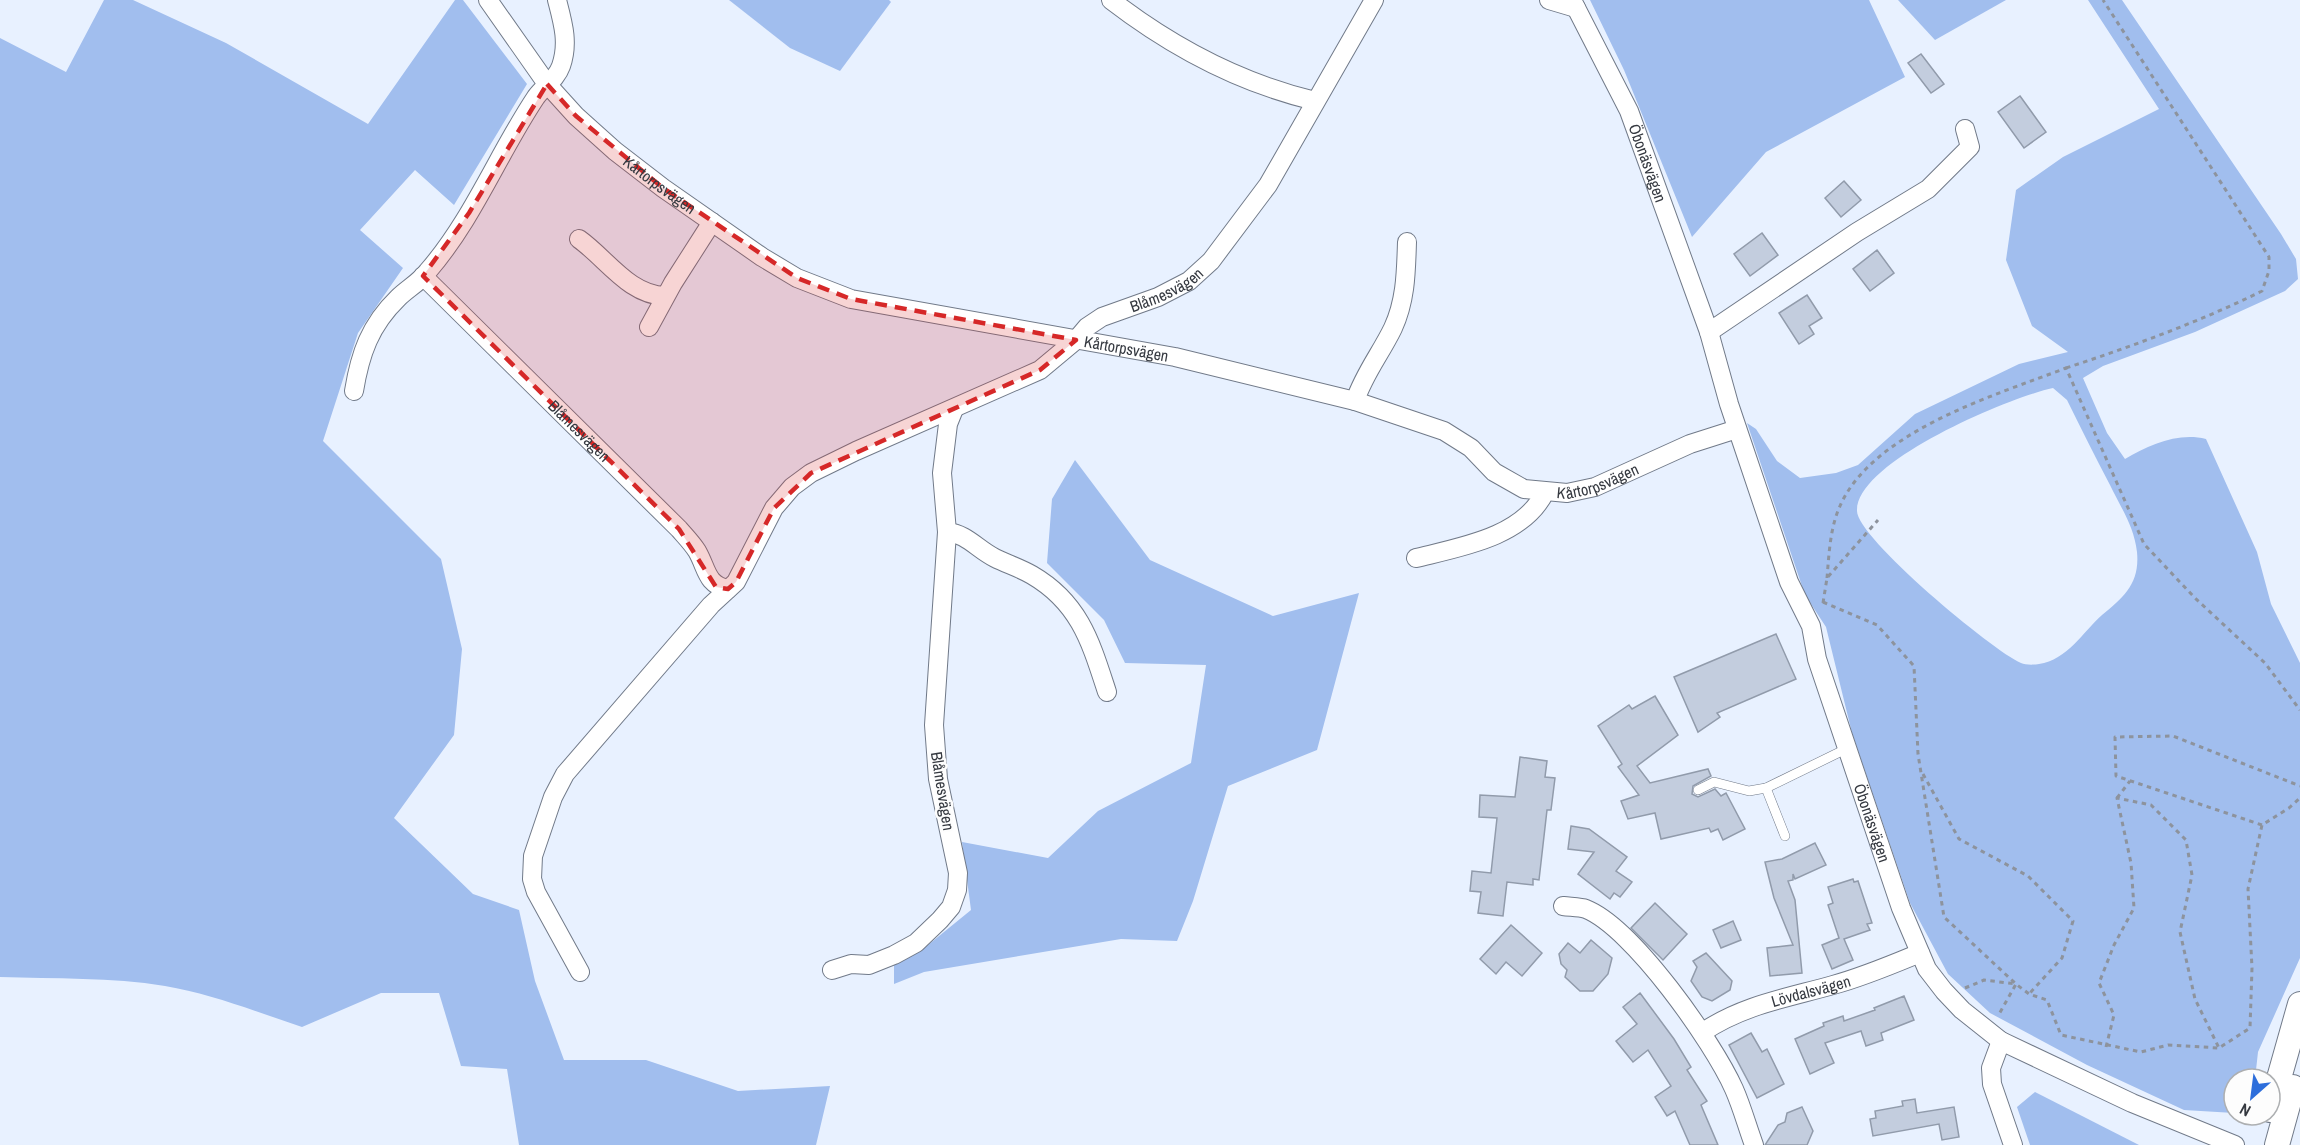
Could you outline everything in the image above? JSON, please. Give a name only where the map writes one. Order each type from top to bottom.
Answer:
[{"type":"main road","points":[[2282,1068],[2300,1004]]},
{"type":"main road","points":[[2277,1145],[2300,1062]]},
{"type":"main road","points":[[2260,1145],[2265,1127]]},
{"type":"street","name":"Kårtorpsvägen","points":[[488,0],[547,84],[576,116],[615,151],[712,222],[796,278],[851,299],[1174,357],[1355,402],[1444,431],[1471,448],[1494,472],[1524,489],[1567,493],[1595,487],[1690,444],[1737,429]]},
{"type":"street","points":[[354,391],[359,362],[367,338],[377,321],[423,276],[469,213],[537,96],[556,77],[567,40],[557,0]]},
{"type":"street","points":[[1111,0],[1204,62],[1293,96],[1315,101]]},
{"type":"street","name":"Blåmesvägen","points":[[580,972],[532,879],[533,855],[553,797],[565,774],[595,736],[645,684],[711,605],[728,589],[745,566],[774,508],[792,487],[811,473],[1040,370],[1076,340],[1087,327],[1102,317],[1158,297],[1189,281],[1211,261],[1268,185],[1374,0]]},
{"type":"street","points":[[1549,0],[1574,4]]},
{"type":"street","name":"Öbonäsvägen","points":[[1574,4],[1629,111],[1709,332],[1737,429],[1789,582],[1811,626],[1817,660],[1901,908],[1927,969],[1962,1010],[1998,1039],[2132,1103],[2235,1145]]},
{"type":"street","points":[[1709,332],[1857,232],[1928,189],[1970,147],[1965,129]]},
{"type":"street","points":[[649,327],[665,296],[712,222]]},
{"type":"street","points":[[579,239],[632,284],[665,296]]},
{"type":"street","points":[[1355,402],[1372,362],[1393,328],[1402,300],[1407,242]]},
{"type":"street","name":"Blåmesvägen","points":[[423,276],[679,529],[696,550],[708,578],[716,587],[728,589]]},
{"type":"street","name":"Blåmesvägen","points":[[832,970],[851,964],[869,965],[916,943],[951,907],[957,890],[958,873],[940,789],[934,725],[947,532],[942,473],[948,424],[954,410]]},
{"type":"street","points":[[1416,558],[1505,531],[1527,518],[1539,504],[1545,492]]},
{"type":"street","points":[[947,532],[960,534],[993,557],[1034,576],[1051,588],[1081,620],[1091,640],[1107,692]]},
{"type":"street","points":[[1563,906],[1586,909],[1615,930],[1646,959],[1702,1032],[1733,1088],[1754,1145]]},
{"type":"street","name":"Lövdalsvägen","points":[[1702,1032],[1738,1012],[1772,999],[1834,985],[1920,953]]},
{"type":"street","points":[[1998,1039],[1991,1068],[1992,1084],[2013,1145]]},
{"type":"lane","points":[[1698,790],[1714,782],[1749,790],[1766,788],[1846,749]]},
{"type":"lane","points":[[1766,788],[1785,836]]},
{"type":"path","points":[[1811,626],[1823,602],[1833,526],[1840,504],[1859,477],[1902,440],[1942,416],[2066,368],[2137,344],[2221,311],[2262,291],[2270,271],[2269,257],[2103,0]]},
{"type":"path","points":[[2066,368],[2144,544],[2195,598],[2265,663],[2300,710]]},
{"type":"path","points":[[1827,578],[1878,520]]},
{"type":"path","points":[[1823,602],[1877,625],[1914,666],[1921,771],[1944,917],[2016,984],[2029,994],[2047,1000],[2061,1035],[2106,1047],[2141,1052],[2168,1045],[2219,1048],[2250,1028],[2252,968],[2248,889],[2262,825],[2300,798]]},
{"type":"path","points":[[2262,825],[2116,776],[2115,738],[2173,736],[2300,786]]},
{"type":"path","points":[[1921,771],[1959,839],[2028,876],[2073,921],[2062,958],[2029,994]]},
{"type":"path","points":[[2106,1047],[2114,1015],[2099,983],[2114,945],[2134,908],[2131,863],[2117,798],[2130,781]]},
{"type":"path","points":[[2117,798],[2151,805],[2186,840],[2192,875],[2180,933],[2195,999],[2219,1048]]},
{"type":"path","points":[[1954,1000],[1970,984],[1984,980],[2016,984]]},
{"type":"path","points":[[1998,1039],[1994,1023],[2016,984]]},
{"type":"highlighted area","points":[[547,84],[576,116],[663,188],[797,278],[851,299],[1076,340],[1040,370],[811,473],[774,508],[736,582],[728,589],[716,587],[679,529],[423,276],[469,213]]},
{"type":"shaded area","points":[[104,0],[133,0],[226,43],[368,124],[455,0],[463,0],[527,84],[454,205],[415,170],[360,230],[403,268],[358,333],[323,441],[441,559],[462,649],[454,735],[394,818],[473,894],[519,910],[535,981],[564,1060],[646,1060],[738,1091],[830,1086],[816,1145],[519,1145],[507,1069],[461,1066],[439,993],[381,993],[302,1027],[217,999],[165,986],[104,980],[0,977],[0,38],[66,72]]},
{"type":"shaded area","points":[[729,0],[889,0],[891,2],[840,71],[790,48]]},
{"type":"shaded area","points":[[1590,0],[1869,0],[1905,77],[1766,152],[1692,237],[1624,70]]},
{"type":"shaded area","points":[[1898,0],[2006,0],[1935,40]]},
{"type":"shaded area","points":[[2088,0],[2122,0],[2296,259],[2298,279],[2285,291],[2195,332],[2103,366],[2083,378],[2107,433],[2125,459],[2164,441],[2185,437],[2206,439],[2257,552],[2271,604],[2300,663],[2300,958],[2258,1052],[2256,1067],[2222,1067],[2222,1112],[2184,1110],[2087,1065],[1990,1013],[1948,974],[1910,903],[1852,733],[1826,627],[1805,595],[1747,423],[1756,429],[1777,461],[1800,478],[1836,473],[1858,465],[1915,414],[2019,364],[2068,352],[2032,326],[2006,260],[2016,190],[2063,157],[2159,109]],"holes":[[[2053,388],[2067,400],[2130,525],[2137,552],[2136,572],[2124,595],[2074,644],[2058,657],[2037,664],[2021,663],[2006,654],[1928,593],[1879,544],[1863,525],[1857,511],[1863,492],[1881,472],[1908,452],[1972,418]]]},
{"type":"shaded area","points":[[1075,460],[1150,560],[1273,616],[1359,593],[1317,750],[1228,786],[1193,901],[1177,941],[1121,939],[924,972],[894,984],[894,965],[928,945],[971,910],[962,842],[1048,858],[1098,811],[1191,763],[1206,665],[1125,663],[1104,620],[1047,563],[1052,499]]},
{"type":"shaded area","points":[[2035,1092],[2139,1145],[2030,1145],[2017,1107]]},
{"type":"building","points":[[1921,54],[1944,84],[1931,93],[1908,63]]},
{"type":"building","points":[[2020,96],[2046,132],[2024,148],[1998,112]]},
{"type":"building","points":[[1844,181],[1861,200],[1841,217],[1825,198]]},
{"type":"building","points":[[1762,233],[1778,255],[1750,276],[1734,254]]},
{"type":"building","points":[[1877,250],[1894,273],[1870,291],[1853,269]]},
{"type":"building","points":[[1807,295],[1822,318],[1809,326],[1814,334],[1799,344],[1779,313]]},
{"type":"building","points":[[1776,634],[1796,679],[1717,713],[1720,717],[1698,732],[1674,677]]},
{"type":"building","points":[[1655,696],[1678,735],[1637,766],[1650,783],[1708,769],[1711,776],[1693,786],[1692,794],[1698,797],[1715,789],[1721,796],[1726,793],[1745,829],[1723,840],[1718,829],[1711,832],[1709,828],[1661,839],[1655,813],[1628,819],[1621,801],[1639,795],[1618,767],[1622,764],[1598,726],[1629,705],[1632,709]]},
{"type":"building","points":[[1520,757],[1547,761],[1545,777],[1555,778],[1551,810],[1547,810],[1539,880],[1533,879],[1533,885],[1507,882],[1503,916],[1478,913],[1481,892],[1470,891],[1472,871],[1491,873],[1497,818],[1479,817],[1480,795],[1515,797]]},
{"type":"building","points":[[1571,826],[1589,829],[1627,857],[1616,871],[1632,882],[1620,897],[1614,893],[1610,899],[1578,874],[1594,852],[1568,849]]},
{"type":"building","points":[[1815,843],[1826,865],[1795,879],[1793,874],[1793,880],[1788,881],[1795,900],[1802,973],[1770,976],[1767,948],[1793,945],[1774,898],[1765,862],[1782,859]]},
{"type":"building","points":[[1853,879],[1854,882],[1858,881],[1872,923],[1867,924],[1870,930],[1844,939],[1853,960],[1832,969],[1822,945],[1839,938],[1828,905],[1833,903],[1828,887]]},
{"type":"building","points":[[1655,903],[1687,934],[1663,960],[1631,928]]},
{"type":"building","points":[[1733,921],[1741,940],[1721,948],[1713,930]]},
{"type":"building","points":[[1511,925],[1542,953],[1522,976],[1506,962],[1496,974],[1480,959]]},
{"type":"building","points":[[1591,940],[1612,958],[1608,974],[1593,991],[1580,991],[1565,977],[1567,970],[1561,964],[1559,954],[1568,943],[1580,953]]},
{"type":"building","points":[[1706,953],[1732,981],[1730,990],[1712,1001],[1702,997],[1691,981],[1697,967],[1693,961]]},
{"type":"building","points":[[1640,993],[1674,1039],[1691,1067],[1687,1070],[1707,1101],[1701,1105],[1718,1145],[1690,1145],[1675,1111],[1667,1116],[1655,1097],[1671,1086],[1648,1050],[1633,1062],[1616,1041],[1637,1024],[1623,1007]]},
{"type":"building","points":[[1904,996],[1914,1020],[1881,1033],[1883,1040],[1866,1046],[1861,1031],[1825,1043],[1834,1063],[1810,1074],[1795,1039],[1824,1026],[1823,1023],[1843,1016],[1844,1021]]},
{"type":"building","points":[[1751,1033],[1762,1052],[1767,1049],[1784,1084],[1757,1098],[1729,1045]]},
{"type":"building","points":[[1915,1099],[1917,1113],[1954,1107],[1959,1137],[1942,1140],[1939,1124],[1873,1136],[1870,1119],[1876,1118],[1875,1111],[1903,1106],[1902,1101]]},
{"type":"building","points":[[1802,1107],[1813,1131],[1807,1145],[1765,1145],[1778,1125],[1785,1122],[1787,1113]]}]
